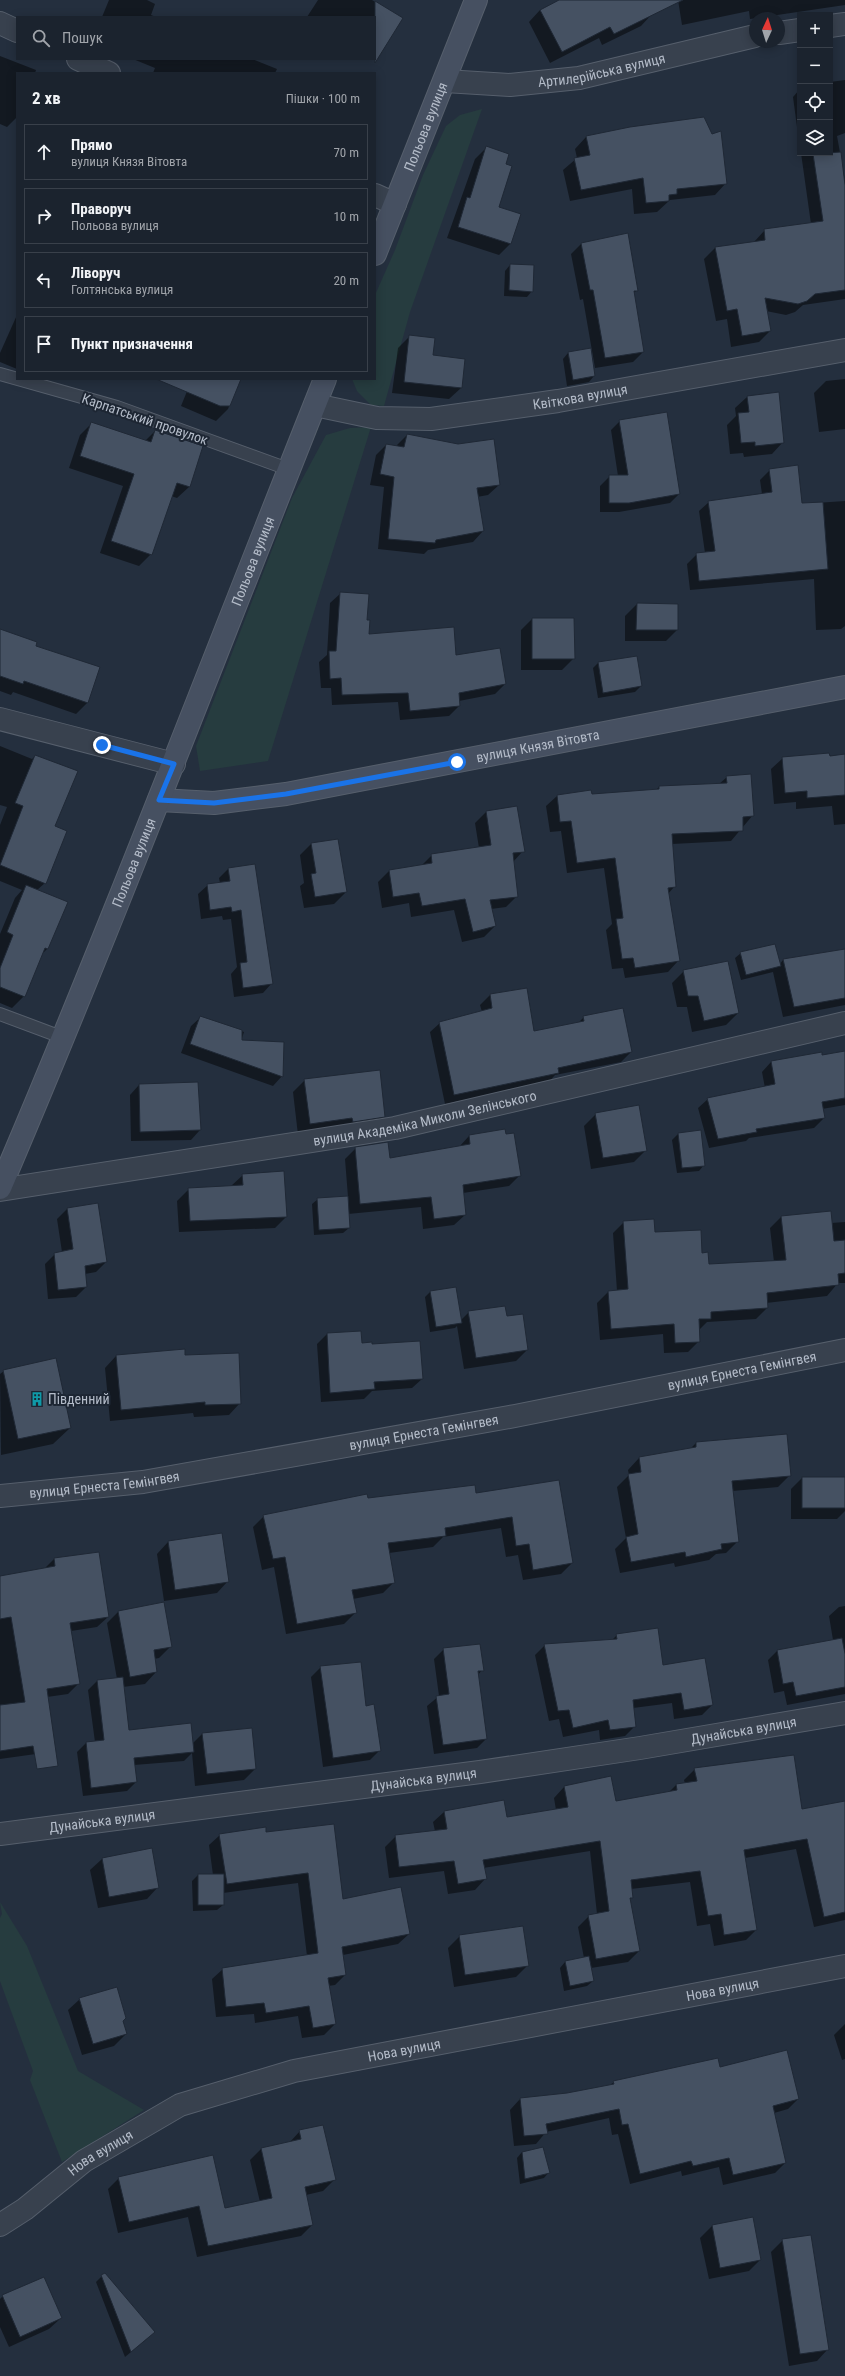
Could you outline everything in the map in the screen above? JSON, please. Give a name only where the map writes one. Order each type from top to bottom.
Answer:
[{"type":"street","name":"Польова вулиця","points":[[376,252],[476,0]]},
{"type":"street","points":[[0,23],[16,31]]},
{"type":"street","points":[[833,26],[845,24]]},
{"type":"street","points":[[785,32],[797,30]]},
{"type":"street","name":"Артилерійська вулиця","points":[[445,81],[510,85],[579,78],[749,37]]},
{"type":"street","points":[[80,60],[107,72]]},
{"type":"street","points":[[376,195],[395,204]]},
{"type":"street","name":"Квіткова вулиця","points":[[315,405],[377,418],[431,419],[558,401],[845,350]]},
{"type":"street","name":"Польова вулиця","points":[[0,1189],[64,1038],[174,764],[288,469],[325,380]]},
{"type":"street","name":"вулиця Князя Вітовта","points":[[159,800],[214,803],[286,794],[845,687]]},
{"type":"street","points":[[0,719],[174,764]]},
{"type":"street","name":"вулиця Академіка Миколи Зелінського","points":[[0,1189],[395,1128],[845,1023]]},
{"type":"street","name":"вулиця Ернеста Гемінгвея","points":[[0,1496],[143,1482],[515,1416],[845,1350]]},
{"type":"street","name":"Дунайська вулиця","points":[[0,1834],[480,1772],[640,1748],[845,1713]]},
{"type":"street","name":"Нова вулиця","points":[[0,2226],[84,2161],[180,2106],[294,2071],[845,1966]]},
{"type":"lane","name":"Карпатський провулок","points":[[0,374],[16,379]]},
{"type":"lane","name":"Карпатський провулок","points":[[21,380],[117,407],[288,469]]},
{"type":"lane","points":[[0,1014],[64,1038]]},
{"type":"green space","points":[[482,109],[410,312],[384,406],[371,405],[357,391],[352,380],[376,380],[376,293],[395,250],[423,175],[446,126],[460,115]]},
{"type":"green space","points":[[371,427],[268,761],[200,771],[196,746],[292,498],[326,435],[350,428]]},
{"type":"green space","points":[[0,1902],[27,1946],[78,2071],[144,2110],[62,2162],[30,2080],[33,2071],[0,1981],[0,1918],[2,1914]]},
{"type":"building","points":[[559,0],[683,0],[614,34],[610,27],[562,52],[540,10]]},
{"type":"building","points":[[375,1],[403,18],[375,63],[376,16]]},
{"type":"building","points":[[704,117],[712,134],[721,131],[727,184],[677,189],[677,194],[669,195],[669,201],[646,203],[643,178],[581,190],[574,158],[590,155],[586,136],[630,127]]},
{"type":"building","points":[[486,146],[509,154],[506,164],[512,166],[499,207],[521,214],[511,244],[458,227],[467,197],[470,198]]},
{"type":"building","points":[[841,152],[845,185],[845,290],[815,294],[807,301],[798,304],[765,298],[771,331],[742,336],[737,309],[727,311],[715,247],[765,240],[764,229],[823,221],[813,156],[833,156],[833,153]]},
{"type":"building","points":[[628,233],[638,291],[634,291],[644,352],[605,358],[593,290],[590,290],[581,243]]},
{"type":"building","points":[[510,264],[534,265],[533,292],[509,290]]},
{"type":"building","points":[[409,335],[435,338],[433,355],[465,359],[462,388],[404,382]]},
{"type":"building","points":[[591,348],[595,376],[573,380],[568,352]]},
{"type":"building","points":[[158,380],[241,380],[230,406],[220,406]]},
{"type":"building","points":[[779,392],[784,443],[755,446],[755,442],[741,443],[738,413],[749,412],[747,396]]},
{"type":"building","points":[[667,412],[680,494],[629,503],[609,503],[609,475],[628,475],[619,420]]},
{"type":"building","points":[[91,422],[151,442],[155,430],[203,446],[190,487],[177,483],[152,555],[111,541],[134,474],[80,456]]},
{"type":"building","points":[[407,434],[458,444],[494,439],[500,485],[477,488],[484,531],[436,540],[435,543],[388,539],[394,477],[380,474],[386,444],[404,447]]},
{"type":"building","points":[[798,465],[802,503],[823,502],[828,569],[699,581],[696,553],[715,551],[708,501],[772,492],[769,469]]},
{"type":"building","points":[[340,592],[369,594],[367,620],[370,620],[369,634],[454,627],[456,655],[500,648],[506,684],[459,693],[460,706],[410,711],[408,693],[342,695],[341,678],[330,679],[329,651],[336,651]]},
{"type":"building","points":[[637,603],[678,604],[678,630],[636,630]]},
{"type":"building","points":[[532,618],[574,618],[575,659],[532,659]]},
{"type":"building","points":[[0,629],[37,642],[36,646],[100,667],[88,703],[24,681],[23,684],[0,676]]},
{"type":"building","points":[[637,656],[642,686],[603,693],[598,662]]},
{"type":"building","points":[[829,753],[830,756],[845,754],[845,795],[807,798],[807,791],[785,793],[782,757]]},
{"type":"building","points":[[35,755],[78,771],[55,826],[67,831],[46,884],[0,865],[23,806],[15,803]]},
{"type":"building","points":[[751,774],[754,816],[743,817],[743,831],[672,834],[676,887],[668,888],[680,961],[635,968],[633,958],[622,959],[616,919],[623,918],[615,858],[577,863],[571,821],[560,822],[557,795],[591,790],[592,794],[659,789],[659,786],[727,783],[726,776]]},
{"type":"building","points":[[517,806],[525,852],[513,853],[518,897],[490,900],[496,926],[473,932],[465,899],[422,906],[419,893],[393,897],[389,870],[432,863],[431,854],[491,845],[486,811]]},
{"type":"building","points":[[338,839],[347,892],[315,897],[311,874],[316,873],[311,843]]},
{"type":"building","points":[[255,864],[273,984],[243,988],[240,963],[247,962],[241,910],[232,912],[231,907],[210,910],[207,884],[230,881],[228,868]]},
{"type":"building","points":[[26,885],[68,902],[48,949],[45,948],[25,997],[0,987],[0,968],[13,935],[7,932]]},
{"type":"building","points":[[775,944],[781,966],[746,975],[740,952]]},
{"type":"building","points":[[845,949],[845,998],[794,1007],[783,959]]},
{"type":"building","points":[[728,961],[739,1013],[704,1021],[698,996],[688,996],[683,970]]},
{"type":"building","points":[[527,988],[534,1031],[584,1021],[583,1016],[623,1008],[632,1052],[558,1068],[559,1073],[454,1095],[439,1022],[492,1008],[490,994]]},
{"type":"building","points":[[200,1016],[242,1030],[242,1040],[284,1042],[283,1077],[190,1044]]},
{"type":"building","points":[[845,1051],[845,1098],[822,1102],[825,1118],[756,1129],[757,1132],[718,1139],[707,1098],[775,1084],[771,1061],[822,1052],[822,1055]]},
{"type":"building","points":[[380,1070],[385,1117],[353,1122],[352,1118],[310,1124],[304,1079]]},
{"type":"building","points":[[198,1082],[201,1130],[140,1132],[139,1084]]},
{"type":"building","points":[[639,1105],[647,1151],[603,1158],[595,1113]]},
{"type":"building","points":[[505,1129],[506,1134],[514,1133],[521,1176],[463,1185],[466,1215],[434,1219],[431,1197],[360,1204],[355,1147],[388,1142],[390,1158],[470,1144],[469,1135]]},
{"type":"building","points":[[701,1130],[705,1166],[682,1168],[678,1133]]},
{"type":"building","points":[[284,1171],[287,1217],[190,1221],[188,1188],[243,1185],[242,1174]]},
{"type":"building","points":[[348,1196],[350,1228],[319,1230],[317,1198]]},
{"type":"building","points":[[98,1203],[107,1262],[85,1266],[87,1287],[58,1290],[54,1253],[73,1249],[67,1208]]},
{"type":"building","points":[[831,1211],[834,1241],[845,1240],[845,1273],[838,1274],[839,1285],[767,1293],[768,1308],[711,1312],[711,1319],[699,1319],[700,1342],[675,1343],[674,1324],[611,1329],[608,1291],[628,1289],[623,1221],[654,1219],[655,1232],[701,1230],[702,1253],[708,1252],[709,1264],[786,1260],[781,1216]]},
{"type":"building","points":[[456,1287],[462,1323],[436,1327],[430,1291]]},
{"type":"building","points":[[505,1306],[507,1316],[523,1314],[528,1350],[476,1358],[468,1311]]},
{"type":"building","points":[[361,1331],[362,1343],[372,1342],[372,1344],[420,1341],[423,1379],[374,1382],[375,1389],[330,1393],[327,1333]]},
{"type":"building","points":[[185,1349],[185,1355],[239,1353],[241,1404],[205,1405],[205,1402],[121,1410],[116,1355]]},
{"type":"building","name":"Південний","points":[[56,1358],[71,1428],[18,1439],[3,1370]]},
{"type":"building","points":[[787,1434],[791,1476],[732,1481],[739,1542],[721,1544],[722,1549],[686,1557],[685,1552],[631,1562],[626,1537],[638,1534],[628,1474],[641,1472],[639,1457],[696,1447],[696,1442]]},
{"type":"building","points":[[802,1477],[845,1477],[845,1508],[802,1508]]},
{"type":"building","points":[[559,1480],[573,1563],[533,1570],[529,1544],[516,1546],[512,1517],[445,1528],[446,1536],[388,1543],[395,1583],[352,1590],[357,1613],[297,1624],[285,1557],[273,1559],[263,1515],[367,1494],[368,1498],[475,1485],[476,1493]]},
{"type":"building","points":[[222,1533],[229,1582],[175,1590],[168,1541]]},
{"type":"building","points":[[99,1552],[109,1617],[70,1623],[80,1684],[47,1689],[58,1766],[37,1769],[33,1746],[0,1751],[0,1705],[25,1702],[11,1617],[0,1619],[0,1576],[55,1566],[54,1558]]},
{"type":"building","points":[[164,1602],[172,1647],[154,1650],[157,1672],[130,1677],[118,1611]]},
{"type":"building","points":[[658,1628],[663,1665],[705,1658],[713,1705],[684,1710],[681,1693],[633,1700],[636,1727],[610,1730],[608,1720],[573,1728],[569,1710],[558,1711],[544,1644],[617,1639],[616,1634]]},
{"type":"building","points":[[842,1638],[845,1654],[845,1687],[796,1696],[793,1682],[783,1684],[777,1650]]},
{"type":"building","points":[[480,1644],[484,1671],[478,1671],[487,1739],[443,1745],[436,1696],[449,1694],[443,1648]]},
{"type":"building","points":[[361,1662],[366,1706],[374,1704],[381,1751],[333,1758],[320,1666]]},
{"type":"building","points":[[123,1677],[129,1730],[191,1723],[194,1752],[134,1758],[137,1782],[91,1788],[86,1742],[104,1740],[97,1680]]},
{"type":"building","points":[[252,1728],[256,1769],[207,1774],[202,1733]]},
{"type":"building","points":[[794,1755],[802,1809],[845,1801],[845,1912],[824,1917],[807,1839],[744,1850],[757,1930],[724,1935],[721,1914],[708,1916],[700,1871],[631,1880],[633,1898],[630,1898],[640,1951],[596,1959],[588,1915],[609,1911],[600,1841],[483,1860],[487,1879],[458,1884],[454,1861],[399,1867],[395,1835],[447,1829],[444,1811],[504,1800],[507,1817],[568,1807],[564,1786],[611,1776],[616,1801],[677,1790],[676,1784],[697,1781],[694,1768]]},
{"type":"building","points":[[334,1824],[343,1899],[401,1887],[410,1934],[342,1947],[346,1975],[328,1978],[336,2024],[313,2028],[309,2006],[266,2013],[264,2003],[226,2007],[222,1968],[318,1953],[308,1873],[227,1884],[219,1834],[266,1827],[266,1832]]},
{"type":"building","points":[[152,1848],[159,1888],[109,1897],[102,1858]]},
{"type":"building","points":[[198,1874],[224,1874],[224,1905],[198,1905]]},
{"type":"building","points":[[523,1926],[529,1966],[465,1975],[459,1935]]},
{"type":"building","points":[[589,1956],[594,1981],[570,1986],[565,1961]]},
{"type":"building","points":[[117,1987],[126,2018],[123,2021],[127,2034],[93,2044],[79,1998]]},
{"type":"building","points":[[787,2050],[799,2099],[773,2106],[786,2163],[733,2175],[729,2158],[693,2166],[691,2161],[640,2174],[628,2124],[622,2125],[619,2109],[546,2124],[548,2134],[524,2136],[520,2098],[567,2093],[614,2084],[613,2081],[718,2058],[720,2067]]},
{"type":"building","points":[[323,2125],[336,2180],[305,2187],[313,2225],[208,2246],[199,2206],[129,2222],[118,2177],[213,2155],[225,2208],[272,2198],[261,2148],[301,2139],[299,2130]]},
{"type":"building","points":[[543,2147],[550,2173],[525,2179],[522,2152]]},
{"type":"building","points":[[753,2217],[761,2260],[720,2268],[712,2225]]},
{"type":"building","points":[[811,2235],[829,2350],[800,2354],[782,2239]]},
{"type":"building","points":[[105,2273],[155,2332],[131,2352],[101,2275]]},
{"type":"building","points":[[44,2277],[62,2318],[20,2337],[2,2295]]},
{"type":"place","name":"Південний","points":[[37,1399]]},
{"type":"route","points":[[102,745],[174,764],[159,800],[214,803],[286,794],[457,762]]}]
